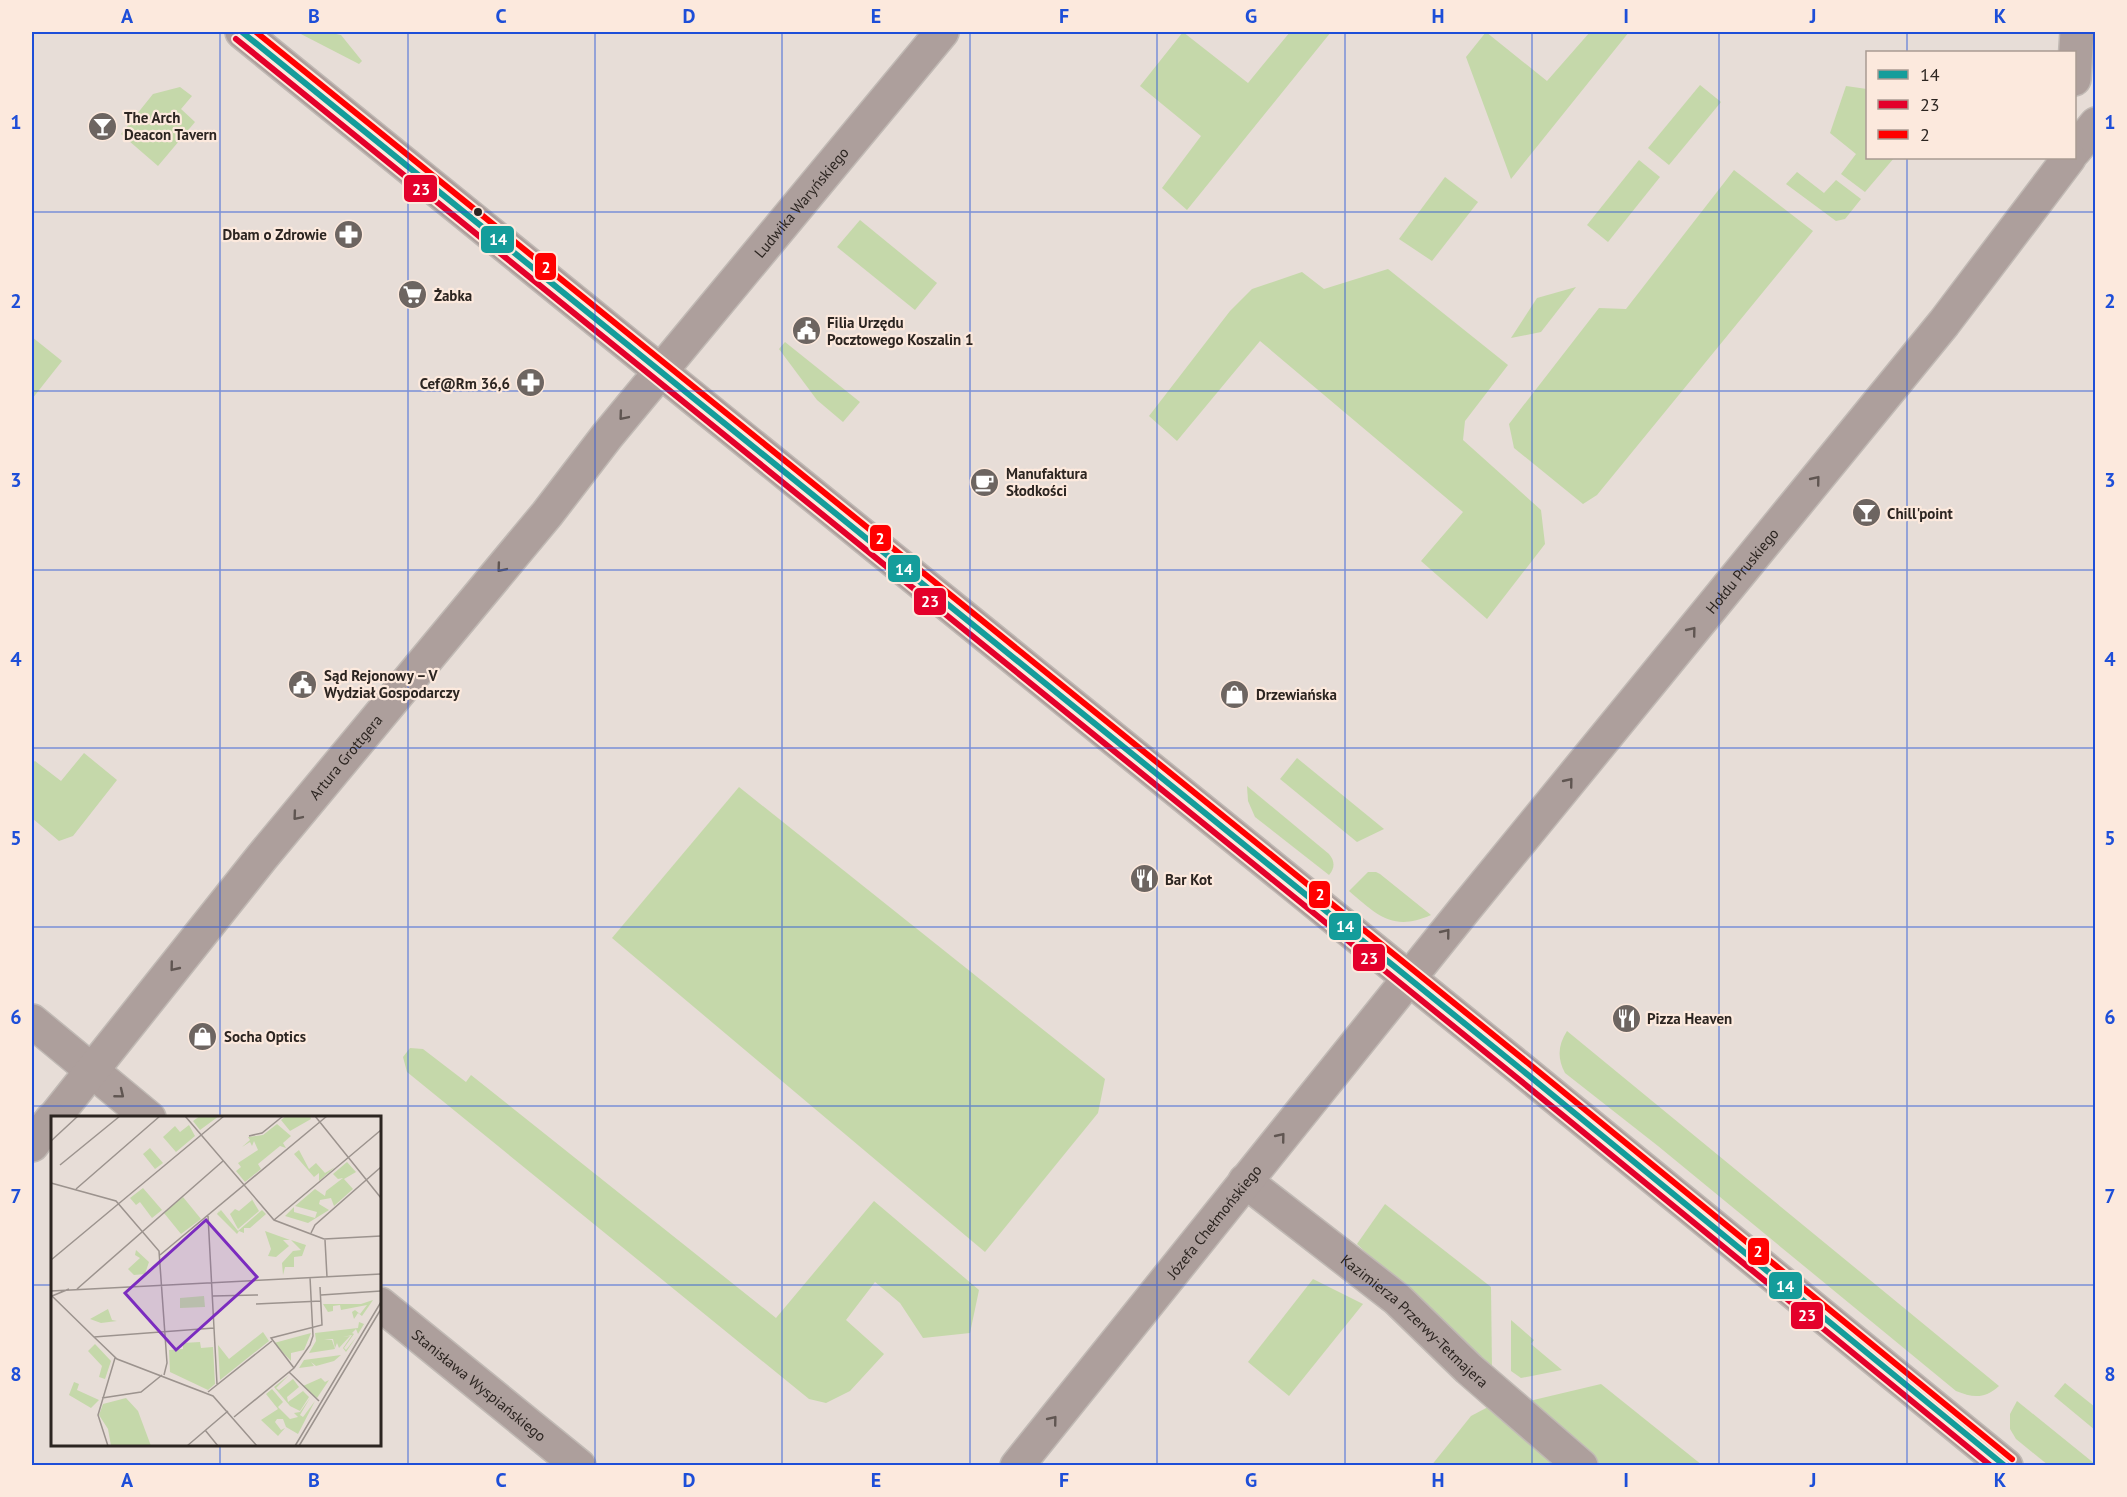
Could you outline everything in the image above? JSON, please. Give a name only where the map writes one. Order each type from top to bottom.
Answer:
[{"type":"street","points":[[242,32],[2006,1466]]},
{"type":"street","name":"Ludwika Waryńskiego","points":[[661,371],[942,32]]},
{"type":"street","points":[[2076,51],[2077,32]]},
{"type":"street","points":[[2076,149],[2096,124]]},
{"type":"street","name":"Hołdu Pruskiego","points":[[1409,979],[1944,323],[2068,159]]},
{"type":"street","name":"Artura Grottgera","points":[[55,1116],[262,857],[547,514],[661,371]]},
{"type":"street","name":"Józefa Chełmońskiego","points":[[1017,1466],[1409,979]]},
{"type":"street","points":[[32,1021],[146,1116]]},
{"type":"street","name":"Artura Grottgera","points":[[32,1145],[51,1121]]},
{"type":"street","name":"Kazimierza Przerwy-Tetmajera","points":[[1245,1181],[1397,1299],[1469,1369],[1581,1466]]},
{"type":"street","name":"Stanisława Wyspiańskiego","points":[[381,1305],[579,1466]]},
{"type":"green space","points":[[297,32],[326,32],[341,35],[362,61],[359,64]]},
{"type":"green space","points":[[1183,32],[1248,83],[1290,32],[1331,32],[1187,210],[1162,188],[1201,136],[1140,86]]},
{"type":"green space","points":[[1486,32],[1547,81],[1590,32],[1629,32],[1511,179],[1466,57]]},
{"type":"green space","points":[[1700,85],[1721,102],[1669,165],[1648,148]]},
{"type":"green space","points":[[1846,86],[1866,89],[1866,159],[1893,159],[1865,192],[1841,174],[1856,154],[1830,133]]},
{"type":"green space","points":[[180,87],[192,96],[181,109],[195,122],[158,166],[121,134],[153,94]]},
{"type":"green space","points":[[1639,160],[1660,177],[1608,242],[1587,225]]},
{"type":"green space","points":[[1734,170],[1813,231],[1597,495],[1583,504],[1514,448],[1509,424],[1599,308],[1626,309]]},
{"type":"green space","points":[[1797,172],[1824,193],[1836,180],[1861,199],[1845,219],[1836,221],[1786,184]]},
{"type":"green space","points":[[1445,177],[1478,202],[1432,261],[1399,239]]},
{"type":"green space","points":[[860,220],[937,283],[915,310],[837,247]]},
{"type":"green space","points":[[1388,269],[1508,365],[1465,421],[1463,440],[1541,510],[1545,544],[1487,619],[1421,561],[1463,512],[1260,341],[1177,441],[1149,416],[1230,311],[1252,289],[1302,272],[1324,289]]},
{"type":"green space","points":[[1576,287],[1541,332],[1511,338],[1537,298]]},
{"type":"green space","points":[[32,337],[62,361],[32,399]]},
{"type":"green space","points":[[785,342],[860,402],[843,422],[817,400],[779,349]]},
{"type":"green space","points":[[84,753],[117,780],[73,836],[59,841],[32,818],[32,763],[35,761],[61,781]]},
{"type":"green space","points":[[1297,758],[1384,829],[1357,842],[1280,779]]},
{"type":"green space","points":[[1247,786],[1329,854],[1334,864],[1329,875],[1255,817],[1248,801]]},
{"type":"green space","points":[[739,787],[1105,1079],[1098,1113],[985,1252],[612,938]]},
{"type":"green space","points":[[1368,872],[1380,874],[1431,915],[1406,922],[1377,914],[1349,891]]},
{"type":"green space","points":[[1567,1031],[1999,1386],[1979,1396],[1956,1391],[1658,1146],[1565,1073],[1560,1052]]},
{"type":"green space","points":[[410,1048],[423,1049],[466,1082],[471,1075],[776,1318],[874,1201],[979,1290],[970,1333],[923,1338],[900,1303],[875,1282],[846,1320],[884,1354],[850,1391],[826,1403],[809,1399],[407,1072],[403,1057]]},
{"type":"green space","points":[[1385,1204],[1491,1287],[1492,1371],[1357,1244]]},
{"type":"green space","points":[[1313,1279],[1363,1304],[1289,1396],[1248,1362]]},
{"type":"green space","points":[[1511,1320],[1534,1340],[1531,1344],[1562,1370],[1521,1378],[1511,1371]]},
{"type":"green space","points":[[2065,1383],[2095,1407],[2095,1430],[2054,1396]]},
{"type":"green space","points":[[1601,1384],[1702,1465],[1596,1465],[1521,1403]]},
{"type":"green space","points":[[2017,1401],[2095,1465],[2048,1465],[2016,1439],[2010,1429],[2010,1414]]},
{"type":"green space","points":[[1488,1407],[1555,1465],[1431,1466],[1471,1416]]},
{"type":"transit line","name":"14","points":[[242,32],[1522,1070],[2005,1466]]},
{"type":"transit line","name":"2","points":[[256,32],[1528,1063],[2012,1459]]},
{"type":"transit line","name":"23","points":[[236,39],[1516,1077],[1991,1466]]},
{"type":"place","name":"The Arch Deacon Tavern","points":[[103,126]]},
{"type":"place","name":"Dbam o Zdrowie","points":[[348,234]]},
{"type":"place","name":"Żabka","points":[[413,295]]},
{"type":"place","name":"Filia Urzędu Pocztowego Koszalin 1","points":[[806,331]]},
{"type":"place","name":"Cef@Rm 36,6","points":[[531,383]]},
{"type":"place","name":"Manufaktura Słodkości","points":[[985,482]]},
{"type":"place","name":"Chill'point","points":[[1866,513]]},
{"type":"place","name":"Sąd Rejonowy – V Wydział Gospodarczy","points":[[303,684]]},
{"type":"place","name":"Drzewiańska","points":[[1235,694]]},
{"type":"place","name":"Bar Kot","points":[[1144,879]]},
{"type":"place","name":"Pizza Heaven","points":[[1626,1018]]},
{"type":"place","name":"Socha Optics","points":[[203,1036]]}]
